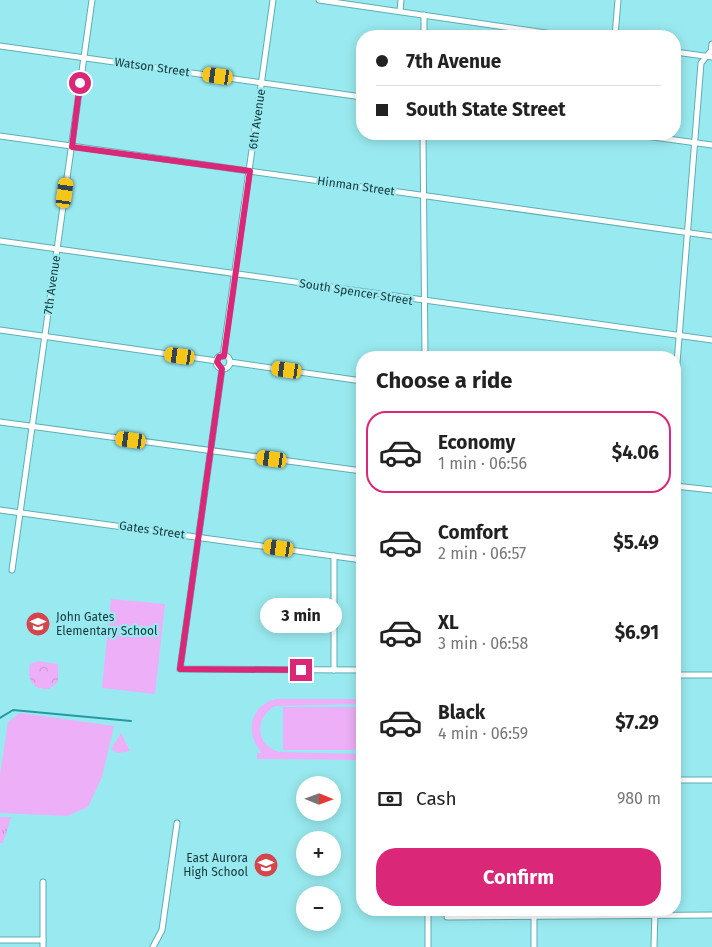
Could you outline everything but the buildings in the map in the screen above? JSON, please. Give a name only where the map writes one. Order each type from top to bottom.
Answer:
[{"type":"street","name":"7th Avenue","points":[[12,570],[92,0]]},
{"type":"street","name":"6th Avenue","points":[[224,356],[273,0]]},
{"type":"street","points":[[319,0],[527,30]]},
{"type":"street","points":[[400,11],[401,0]]},
{"type":"street","points":[[616,30],[618,0]]},
{"type":"street","points":[[424,15],[424,30]]},
{"type":"street","points":[[679,351],[702,63],[709,57],[712,51],[712,44]]},
{"type":"street","name":"Watson Street","points":[[0,46],[356,96]]},
{"type":"street","points":[[681,53],[709,57]]},
{"type":"street","name":"Hinman Street","points":[[0,136],[712,236]]},
{"type":"street","points":[[423,140],[425,351]]},
{"type":"street","points":[[679,140],[712,145]]},
{"type":"street","name":"South Spencer Street","points":[[0,241],[236,273],[425,302],[712,340]]},
{"type":"street","points":[[0,330],[217,361],[224,356],[230,362],[356,380]]},
{"type":"street","points":[[217,361],[218,366],[222,369]]},
{"type":"street","points":[[222,369],[228,367],[230,362]]},
{"type":"street","points":[[222,369],[180,669],[356,670]]},
{"type":"street","points":[[0,422],[356,470]]},
{"type":"street","points":[[681,487],[712,490]]},
{"type":"street","name":"Gates Street","points":[[0,510],[356,559]]},
{"type":"street","points":[[334,556],[334,670]]},
{"type":"street","points":[[681,675],[712,675]]},
{"type":"street","points":[[681,780],[712,780]]},
{"type":"street","points":[[153,947],[162,930],[178,823]]},
{"type":"street","points":[[43,882],[43,947]]},
{"type":"street","points":[[681,913],[712,914]]},
{"type":"street","points":[[428,916],[428,947]]},
{"type":"street","points":[[447,917],[469,916]]},
{"type":"street","points":[[534,916],[534,947]]},
{"type":"street","points":[[654,947],[655,916]]},
{"type":"street","points":[[0,940],[43,940]]},
{"type":"green space","points":[[111,599],[165,604],[155,694],[102,688]]},
{"type":"green space","points":[[38,661],[58,664],[58,682],[49,689],[38,688],[30,679],[30,664]]},
{"type":"green space","points":[[276,699],[356,699],[356,704],[275,706],[263,717],[260,731],[265,744],[279,752],[356,754],[356,760],[257,759],[257,753],[262,753],[253,738],[252,721],[260,708]]},
{"type":"green space","points":[[283,707],[356,707],[356,750],[283,750]]},
{"type":"green space","points":[[20,713],[114,726],[102,777],[88,807],[67,816],[0,813],[0,775],[8,722]]},
{"type":"green space","points":[[121,733],[130,751],[118,753],[111,749]]},
{"type":"green space","points":[[0,817],[11,817],[3,843],[0,843]]},
{"type":"waterway","points":[[0,718],[13,710],[131,721]]},
{"type":"place","name":"John Gates Elementary School","points":[[38,624]]},
{"type":"place","name":"East Aurora High School","points":[[266,865]]},
{"type":"route","points":[[80,83],[72,147],[250,171],[224,356],[219,357],[217,362],[218,366],[222,369],[180,669],[301,670]]}]
